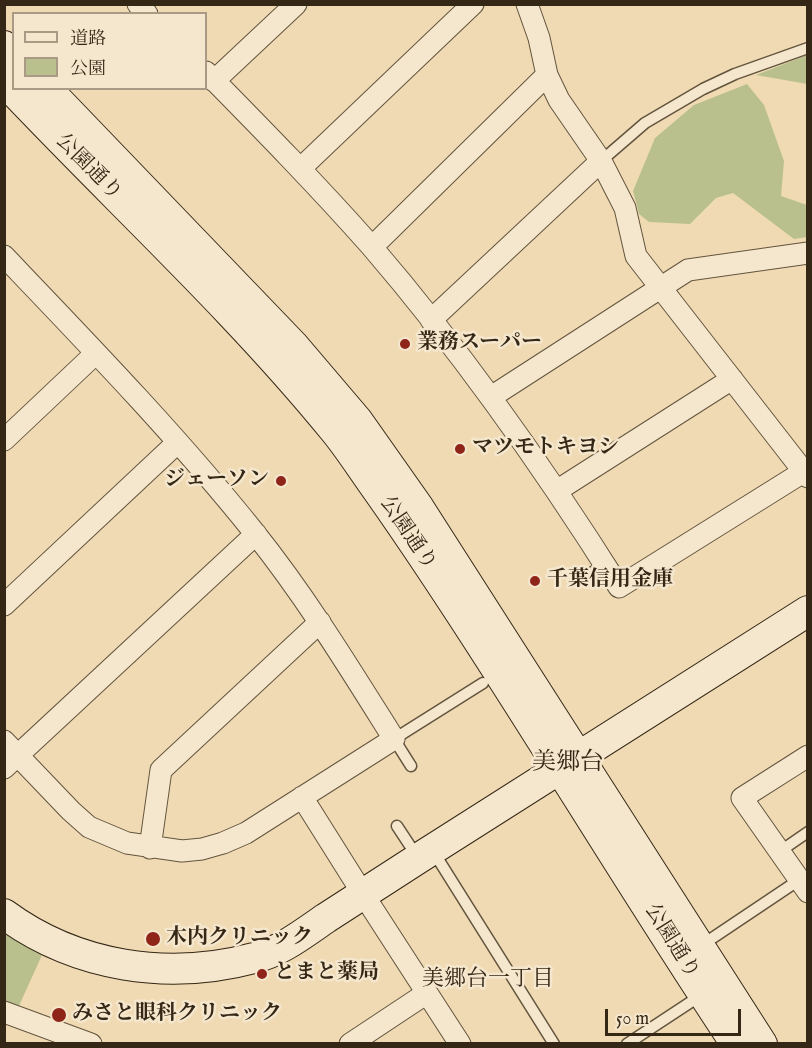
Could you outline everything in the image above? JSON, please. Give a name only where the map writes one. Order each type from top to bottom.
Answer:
[{"type":"street","points":[[296,4],[210,76],[301,168],[372,247],[431,320],[491,397],[558,490],[619,587],[806,473],[636,256],[625,208],[601,161],[560,100],[547,75],[539,38],[527,4]]},
{"type":"street","points":[[301,168],[472,4]]},
{"type":"street","points":[[372,247],[547,75]]},
{"type":"street","name":"公園通り","points":[[12,90],[187,268],[337,433],[401,523],[500,674],[569,763],[700,947],[762,1044]]},
{"type":"street","name":"公園通り","points":[[48,90],[294,346],[357,420],[419,508],[703,994],[736,1044]]},
{"type":"street","points":[[431,320],[601,161]]},
{"type":"street","points":[[491,397],[688,270],[807,253]]},
{"type":"street","points":[[8,266],[96,354],[178,441],[256,534],[320,622],[394,739],[246,833],[223,843],[202,849],[182,851],[150,848],[127,843],[89,827],[9,755],[256,534]]},
{"type":"street","points":[[4,440],[96,354]]},
{"type":"street","points":[[558,490],[732,379]]},
{"type":"street","points":[[4,605],[178,441]]},
{"type":"street","points":[[4,914],[34,934],[61,948],[128,966],[189,969],[256,958],[287,944],[807,611]]},
{"type":"street","points":[[150,848],[161,770],[320,622]]},
{"type":"street","points":[[803,886],[741,798],[807,756]]},
{"type":"street","points":[[303,797],[460,1044]]},
{"type":"street","points":[[350,1044],[427,993]]},
{"type":"street","points":[[4,1012],[91,1044]]},
{"type":"lane","points":[[601,161],[645,123],[703,89],[735,74],[807,48]]},
{"type":"lane","points":[[584,578],[605,564]]},
{"type":"lane","points":[[411,766],[394,739],[483,683]]},
{"type":"lane","points":[[397,826],[425,854],[554,1044]]},
{"type":"lane","points":[[779,852],[807,832]]},
{"type":"lane","points":[[700,947],[803,886]]},
{"type":"lane","points":[[627,1044],[703,994]]},
{"type":"green space","points":[[807,55],[807,84],[756,75]]},
{"type":"green space","points":[[747,84],[764,105],[784,161],[781,196],[807,205],[807,237],[794,239],[733,193],[716,198],[690,224],[649,222],[639,214],[633,191],[655,138],[694,105]]},
{"type":"green space","points":[[5,930],[42,955],[18,1008],[5,1003]]},
{"type":"place","name":"業務スーパー","points":[[405,344]]},
{"type":"place","name":"マツモトキヨシ","points":[[460,449]]},
{"type":"place","name":"ジェーソン","points":[[281,481]]},
{"type":"place","name":"千葉信用金庫","points":[[535,581]]},
{"type":"place","name":"木内クリニック","points":[[153,939]]},
{"type":"place","name":"とまと薬局","points":[[262,974]]},
{"type":"place","name":"みさと眼科クリニック","points":[[59,1015]]},
{"type":"district","name":"美郷台","points":[[568,764]]},
{"type":"district","name":"美郷台一丁目","points":[[488,980]]}]
